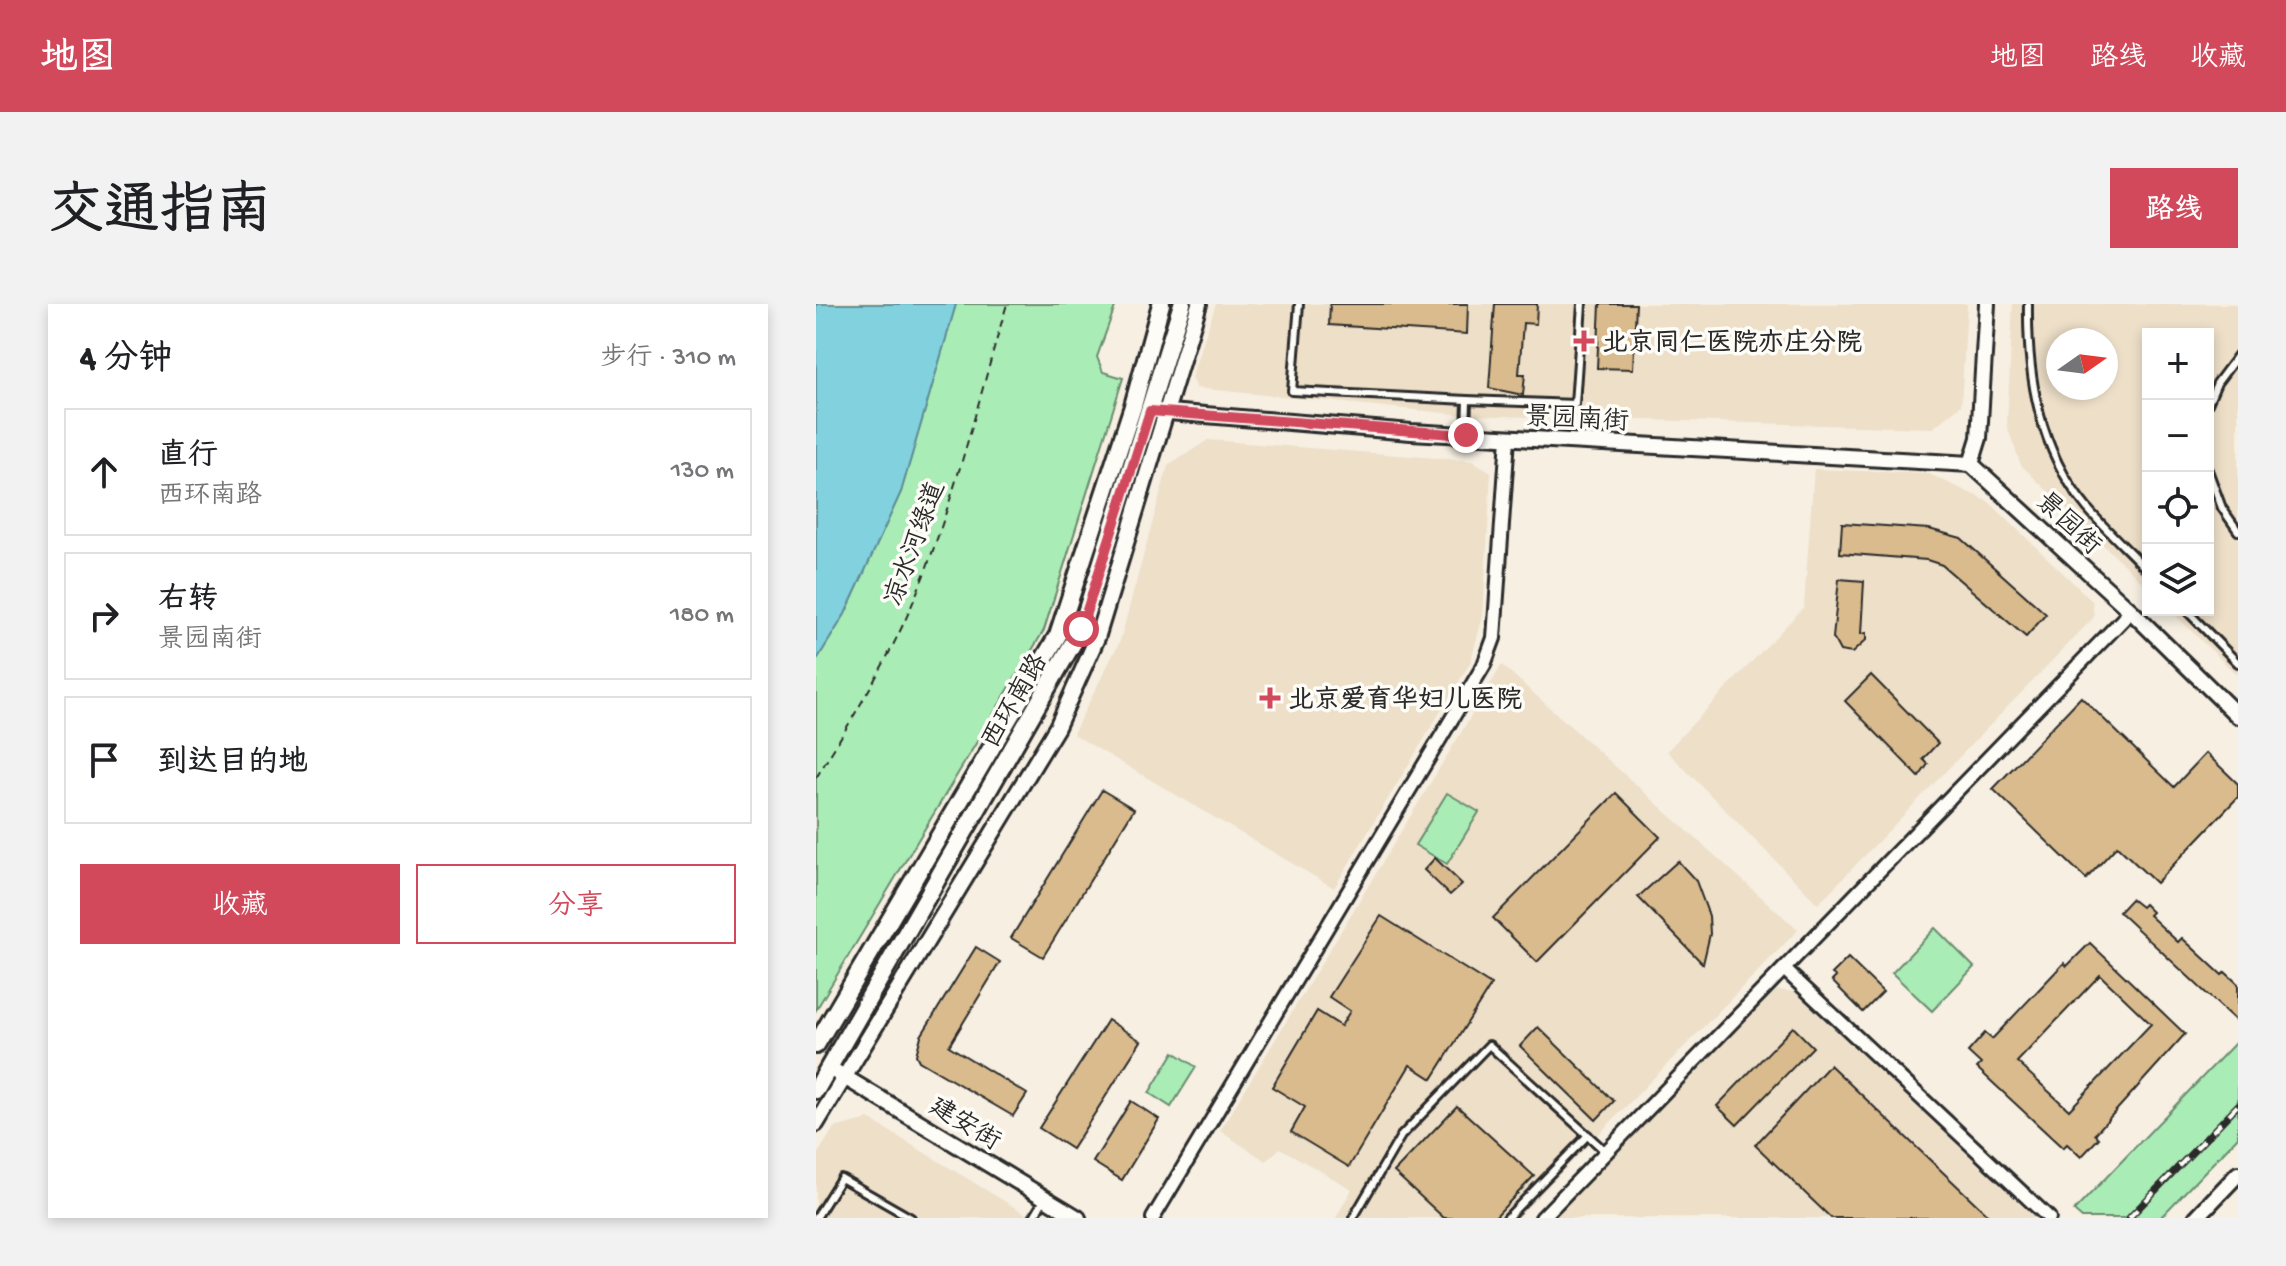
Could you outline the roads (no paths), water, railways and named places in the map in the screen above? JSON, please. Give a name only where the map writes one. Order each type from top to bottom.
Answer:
[{"type":"main road","name":"西环南路","points":[[816,1045],[1058,635],[1133,406],[1161,304]]},
{"type":"main road","name":"西环南路","points":[[816,1090],[1081,629],[1158,412],[1182,304]]},
{"type":"street","points":[[816,1124],[1057,727],[1097,638],[1158,412],[1199,304]]},
{"type":"street","points":[[1971,464],[1979,438],[1987,304]]},
{"type":"street","name":"景园南街","points":[[1133,406],[1158,412],[1508,438],[1971,464]]},
{"type":"street","points":[[1153,1218],[1484,665],[1494,638],[1508,438]]},
{"type":"street","name":"景园街","points":[[1971,464],[2131,611],[2238,716]]},
{"type":"street","points":[[1542,1218],[2131,611]]},
{"type":"street","points":[[1784,969],[2049,1218]]},
{"type":"street","name":"建安街","points":[[829,1068],[1078,1218]]},
{"type":"street","points":[[2196,1218],[2238,1174]]},
{"type":"lane","points":[[1299,304],[1292,391],[1575,404],[1582,304]]},
{"type":"lane","points":[[2028,304],[2027,351],[2032,391],[2061,468],[2086,507],[2142,565]]},
{"type":"lane","points":[[2210,400],[2217,383],[2238,355]]},
{"type":"lane","points":[[1466,435],[1467,400]]},
{"type":"lane","points":[[2209,472],[2222,508],[2238,531]]},
{"type":"lane","points":[[2192,616],[2238,663]]},
{"type":"lane","points":[[1353,1218],[1401,1136],[1489,1045],[1606,1152]]},
{"type":"lane","points":[[1507,1218],[1588,1135]]},
{"type":"lane","points":[[816,1218],[841,1178],[911,1218]]},
{"type":"lane","points":[[1033,1218],[1045,1198]]},
{"type":"water","points":[[816,304],[956,304],[901,492],[845,614],[816,661]]},
{"type":"railway","points":[[2129,1218],[2238,1105]]},
{"type":"place","name":"北京同仁医院亦庄分院","points":[[1584,341]]},
{"type":"place","name":"北京爱育华妇儿医院","points":[[1270,698]]}]
